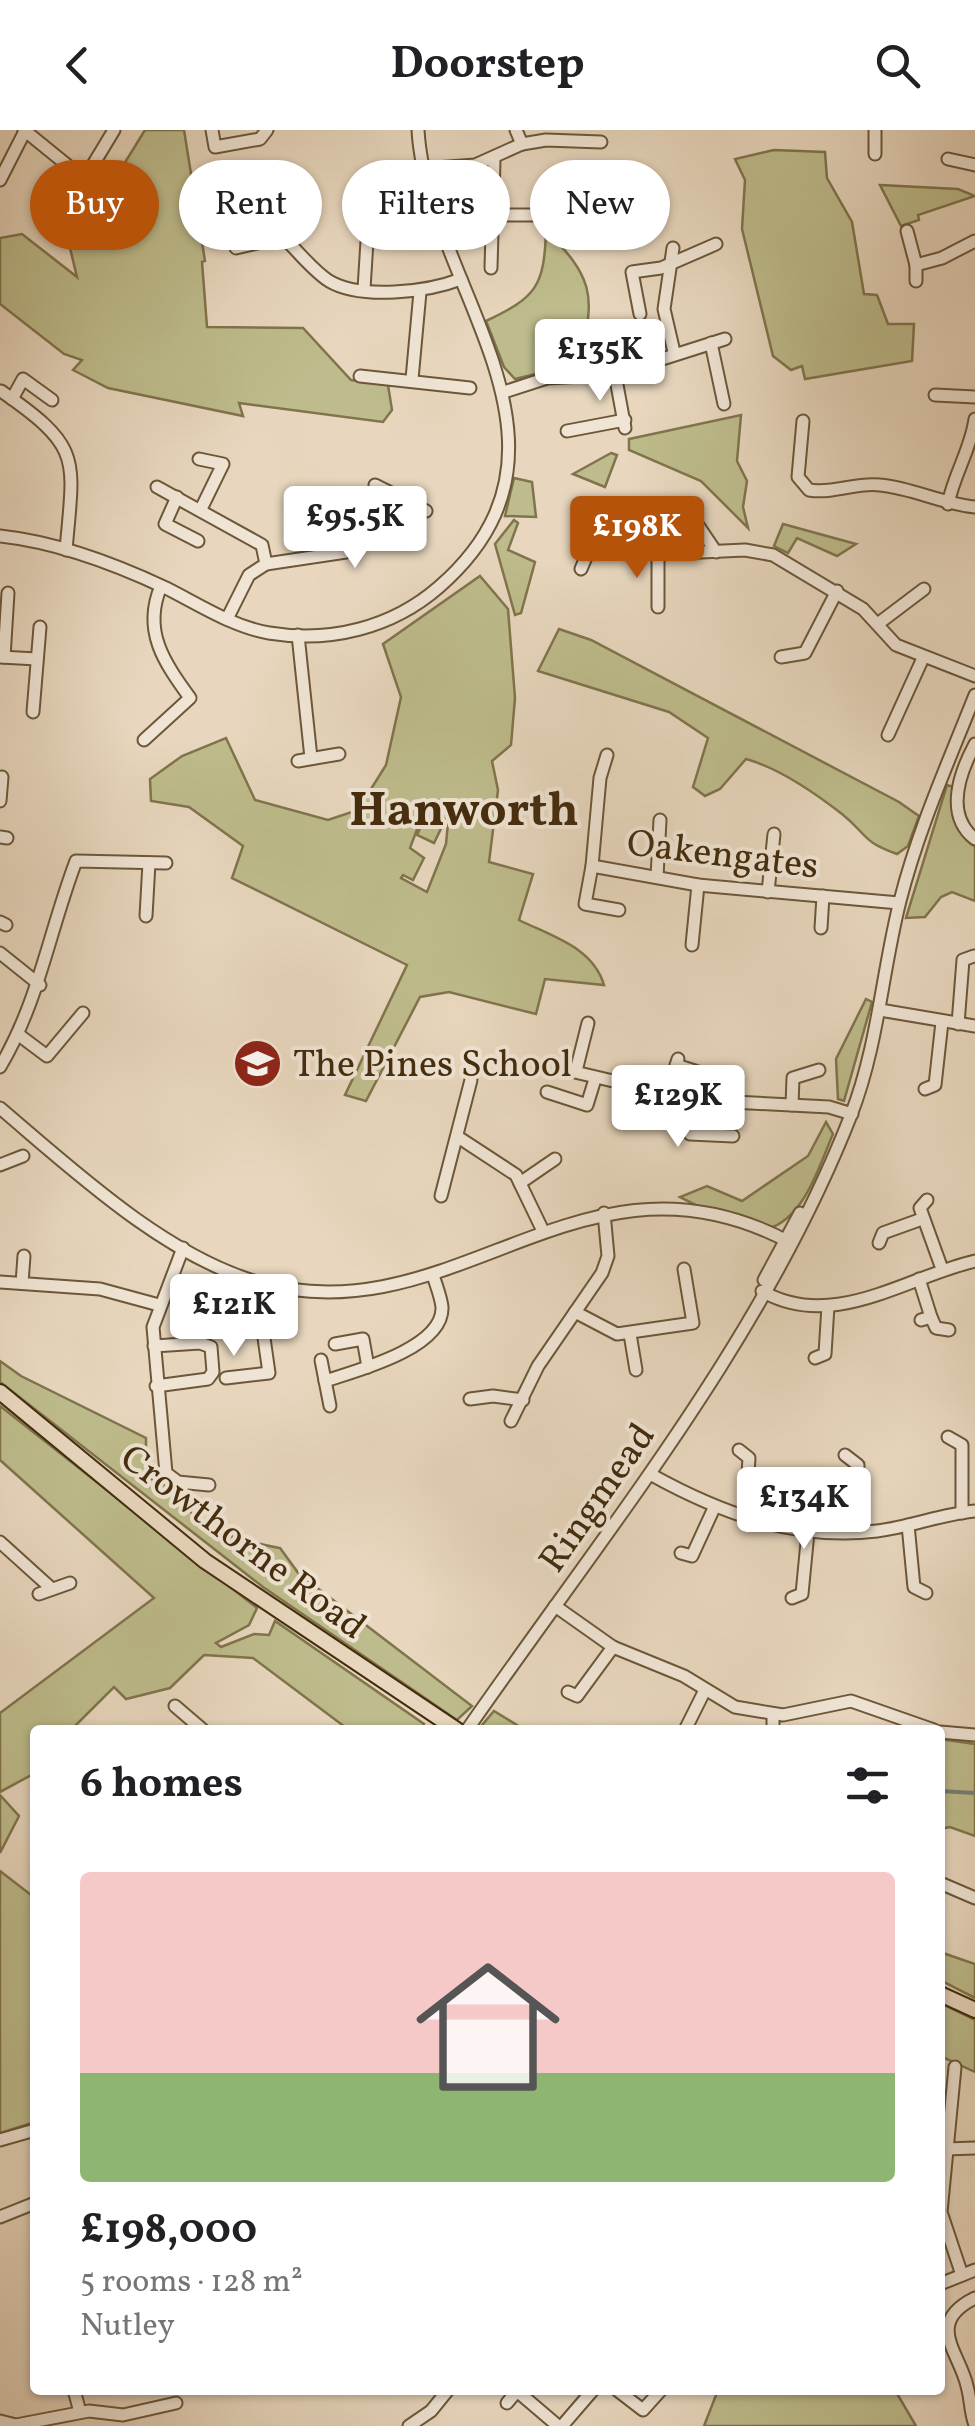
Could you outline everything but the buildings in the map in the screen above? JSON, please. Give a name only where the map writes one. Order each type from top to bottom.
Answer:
[{"type":"main road","name":"Crowthorne Road","points":[[0,1392],[229,1578],[449,1725]]},
{"type":"main road","points":[[945,1996],[975,2010]]},
{"type":"street","points":[[0,180],[24,130],[89,182],[114,130]]},
{"type":"street","points":[[212,130],[215,147],[260,139],[268,130]]},
{"type":"street","points":[[418,130],[422,160]]},
{"type":"street","points":[[516,130],[522,144]]},
{"type":"street","points":[[874,154],[875,130]]},
{"type":"street","points":[[494,160],[522,144],[587,135],[602,142]]},
{"type":"street","points":[[948,159],[975,166]]},
{"type":"street","points":[[908,231],[916,281]]},
{"type":"street","points":[[916,265],[942,258],[975,241]]},
{"type":"street","points":[[640,314],[632,272],[670,264],[716,244]]},
{"type":"street","points":[[673,248],[664,309],[674,352]]},
{"type":"street","points":[[297,250],[332,283],[364,289],[420,292],[461,279]]},
{"type":"street","points":[[364,289],[367,250]]},
{"type":"street","points":[[0,536],[66,550],[268,633],[351,632],[395,618],[431,594],[459,567],[490,519],[503,481],[507,444],[504,392],[451,250]]},
{"type":"street","points":[[491,268],[492,250]]},
{"type":"street","points":[[412,379],[420,292]]},
{"type":"street","points":[[504,392],[547,378],[615,374],[674,352],[725,339]]},
{"type":"street","points":[[711,342],[724,404]]},
{"type":"street","points":[[567,431],[625,424],[615,374]]},
{"type":"street","points":[[360,376],[470,388]]},
{"type":"street","points":[[12,399],[23,379],[52,400]]},
{"type":"street","points":[[1,390],[60,440],[74,467],[66,550]]},
{"type":"street","points":[[936,394],[975,397]]},
{"type":"street","points":[[948,504],[955,470],[972,438],[975,418]]},
{"type":"street","points":[[802,421],[798,477],[808,490],[828,493],[877,484],[948,504],[975,507]]},
{"type":"street","points":[[199,459],[226,465],[201,508]]},
{"type":"street","points":[[158,487],[262,545],[266,564]]},
{"type":"street","points":[[227,619],[249,575],[266,564],[346,552],[360,541],[381,488],[426,511]]},
{"type":"street","points":[[177,497],[165,524],[198,541]]},
{"type":"street","points":[[321,502],[368,526]]},
{"type":"street","points":[[686,506],[716,552]]},
{"type":"street","points":[[581,569],[604,517]]},
{"type":"street","points":[[597,532],[658,554],[760,550],[772,554],[837,591],[879,623],[896,644],[975,676]]},
{"type":"street","points":[[658,554],[658,608]]},
{"type":"street","points":[[144,740],[195,703],[162,660],[152,624],[152,606],[161,586]]},
{"type":"street","points":[[879,623],[924,589]]},
{"type":"street","points":[[780,657],[805,653],[837,591]]},
{"type":"street","points":[[8,593],[2,657],[37,659]]},
{"type":"street","points":[[33,712],[40,627]]},
{"type":"street","points":[[298,635],[305,760],[338,754]]},
{"type":"street","points":[[888,734],[923,658]]},
{"type":"street","name":"Ringmead","points":[[471,1725],[650,1474],[729,1352],[822,1180],[852,1114],[880,1010],[900,904],[975,695]]},
{"type":"street","points":[[975,744],[957,789],[959,812],[975,839]]},
{"type":"street","name":"Oakengates","points":[[607,754],[600,778],[592,866],[698,884],[900,904]]},
{"type":"street","points":[[0,801],[2,777]]},
{"type":"street","points":[[657,877],[660,820]]},
{"type":"street","points":[[768,892],[774,834]]},
{"type":"street","points":[[0,1067],[19,1035],[40,985],[52,924],[78,857],[166,864]]},
{"type":"street","points":[[146,916],[149,863]]},
{"type":"street","points":[[592,866],[586,904],[618,910]]},
{"type":"street","points":[[692,945],[698,884]]},
{"type":"street","points":[[820,928],[823,896]]},
{"type":"street","points":[[0,953],[40,985]]},
{"type":"street","points":[[958,1024],[960,972],[963,960],[974,956]]},
{"type":"street","points":[[880,1010],[975,1026]]},
{"type":"street","points":[[19,1035],[47,1056],[83,1013]]},
{"type":"street","points":[[925,1090],[935,1085],[938,1074],[942,1022]]},
{"type":"street","points":[[588,1024],[569,1070],[595,1079],[694,1100],[829,1107],[852,1114]]},
{"type":"street","points":[[668,1095],[677,1062],[710,1076]]},
{"type":"street","points":[[792,1105],[793,1078],[819,1070]]},
{"type":"street","points":[[548,1092],[587,1105],[595,1079]]},
{"type":"street","points":[[441,1196],[471,1080]]},
{"type":"street","points":[[694,1100],[690,1140],[733,1136]]},
{"type":"street","points":[[0,1108],[82,1178],[182,1248],[247,1279],[321,1294],[379,1290],[433,1275],[543,1231],[604,1214],[662,1209],[712,1213],[787,1241]]},
{"type":"street","points":[[458,1136],[492,1156],[520,1183],[543,1231]]},
{"type":"street","points":[[0,1166],[23,1156]]},
{"type":"street","points":[[520,1183],[555,1159]]},
{"type":"street","points":[[927,1200],[920,1208],[922,1219],[942,1270]]},
{"type":"street","points":[[511,1421],[538,1366],[594,1288],[608,1256],[604,1214]]},
{"type":"street","points":[[879,1243],[882,1232],[922,1219]]},
{"type":"street","points":[[182,1248],[159,1305],[154,1346],[158,1408],[166,1473],[178,1482],[209,1484]]},
{"type":"street","points":[[22,1283],[24,1256]]},
{"type":"street","points":[[762,1291],[786,1304],[828,1306],[975,1261]]},
{"type":"street","points":[[575,1312],[616,1334],[693,1324],[684,1269]]},
{"type":"street","points":[[325,1381],[402,1353],[432,1332],[442,1308],[433,1275]]},
{"type":"street","points":[[919,1280],[926,1318],[936,1328],[949,1330]]},
{"type":"street","points":[[0,1282],[100,1289],[159,1305]]},
{"type":"street","points":[[814,1358],[826,1354],[828,1306]]},
{"type":"street","points":[[630,1334],[636,1370]]},
{"type":"street","points":[[226,1378],[269,1373],[264,1338]]},
{"type":"street","points":[[335,1344],[363,1339],[368,1367]]},
{"type":"street","points":[[154,1346],[200,1342],[211,1347],[214,1358],[208,1379],[156,1386]]},
{"type":"street","points":[[321,1360],[330,1406]]},
{"type":"street","points":[[470,1399],[493,1396],[523,1400]]},
{"type":"street","points":[[650,1474],[714,1508],[745,1518],[808,1532],[856,1532],[968,1512],[962,1446],[948,1436]]},
{"type":"street","points":[[739,1450],[749,1458],[745,1518]]},
{"type":"street","points":[[845,1455],[858,1466],[856,1532]]},
{"type":"street","points":[[681,1553],[692,1556],[714,1508]]},
{"type":"street","points":[[908,1525],[914,1587],[926,1593]]},
{"type":"street","points":[[792,1598],[802,1594],[808,1532]]},
{"type":"street","points":[[0,1542],[45,1591],[70,1583]]},
{"type":"street","points":[[555,1606],[613,1647],[684,1676],[735,1708],[773,1715],[852,1701],[920,1725]]},
{"type":"street","points":[[568,1692],[577,1696],[613,1647]]},
{"type":"street","points":[[688,1725],[704,1692]]},
{"type":"street","points":[[175,1706],[191,1725]]},
{"type":"street","points":[[773,1715],[773,1725]]},
{"type":"street","points":[[945,1732],[975,1735]]},
{"type":"street","points":[[945,1885],[975,1898]]},
{"type":"street","points":[[945,2160],[945,2090],[955,2067]]},
{"type":"street","points":[[0,2140],[30,2131]]},
{"type":"street","points":[[946,2149],[975,2148]]},
{"type":"street","points":[[0,2217],[30,2206]]},
{"type":"street","points":[[945,2223],[969,2273],[945,2282]]},
{"type":"street","points":[[975,2298],[954,2316],[948,2331],[948,2347],[967,2383],[975,2425]]},
{"type":"street","points":[[75,2395],[80,2412]]},
{"type":"street","points":[[409,2426],[431,2411],[444,2395]]},
{"type":"street","points":[[507,2403],[515,2395]]},
{"type":"street","points":[[522,2395],[560,2426],[589,2395]]},
{"type":"street","points":[[624,2395],[643,2410],[656,2395]]},
{"type":"street","points":[[0,2422],[16,2424],[80,2412],[123,2415],[176,2403]]},
{"type":"shaded area","points":[[145,130],[184,130],[189,160],[179,160],[179,250],[203,250],[207,327],[303,328],[351,380],[388,385],[392,410],[383,422],[239,403],[243,416],[108,388],[73,370],[82,360],[64,354],[0,304],[0,238],[22,234],[30,240],[30,250],[42,250],[77,277],[70,250],[159,250],[159,160],[126,160]]},
{"type":"shaded area","points":[[774,150],[825,152],[827,178],[852,222],[864,294],[877,295],[888,324],[914,324],[912,361],[805,379],[802,366],[791,370],[773,356],[742,229],[745,180],[735,159]]},
{"type":"shaded area","points":[[880,185],[958,189],[975,196],[918,215],[919,220],[901,226]]},
{"type":"shaded area","points":[[544,250],[564,250],[573,260],[589,302],[584,336],[578,357],[565,360],[564,367],[515,379],[504,367],[486,321],[527,296],[543,265]]},
{"type":"shaded area","points":[[741,415],[737,461],[747,481],[743,507],[748,528],[701,481],[629,450],[629,439]]},
{"type":"shaded area","points":[[611,453],[617,455],[605,487],[573,474]]},
{"type":"shaded area","points":[[514,478],[532,482],[536,517],[505,516]]},
{"type":"shaded area","points":[[514,520],[518,523],[508,550],[535,562],[521,613],[515,615],[495,544]]},
{"type":"shaded area","points":[[783,524],[856,544],[837,556],[797,538],[788,553],[774,546]]},
{"type":"shaded area","points":[[480,576],[508,609],[515,698],[511,745],[492,761],[498,790],[489,862],[533,874],[519,920],[581,952],[599,972],[604,985],[545,979],[536,1014],[449,992],[420,997],[366,1101],[345,1095],[407,965],[232,878],[243,846],[189,807],[151,801],[150,779],[182,756],[226,738],[255,800],[328,820],[358,810],[386,765],[401,697],[383,644]],"holes":[[[428,800],[450,801],[446,844],[427,892],[401,878],[403,875],[413,880],[424,858],[410,848]]]},
{"type":"shaded area","points":[[559,629],[591,640],[899,802],[919,816],[908,846],[897,854],[877,845],[808,790],[771,768],[746,759],[720,789],[705,796],[693,787],[708,738],[669,712],[538,671]]},
{"type":"shaded area","points":[[947,785],[953,787],[958,826],[975,846],[975,901],[952,892],[941,897],[925,917],[906,918]]},
{"type":"shaded area","points":[[429,808],[447,816],[434,843],[417,835]]},
{"type":"shaded area","points":[[866,999],[872,1002],[844,1101],[838,1099],[836,1059]]},
{"type":"shaded area","points":[[826,1122],[833,1134],[810,1186],[794,1211],[773,1227],[698,1206],[680,1197],[707,1186],[742,1201],[808,1156]]},
{"type":"shaded area","points":[[0,1361],[21,1376],[146,1438],[146,1476],[170,1489],[196,1517],[218,1531],[280,1548],[299,1574],[472,1706],[457,1720],[263,1587],[0,1382]]},
{"type":"shaded area","points":[[0,1406],[257,1608],[249,1625],[216,1643],[221,1647],[254,1634],[269,1635],[275,1621],[424,1725],[342,1725],[253,1658],[204,1655],[170,1688],[126,1699],[114,1687],[76,1725],[30,1725],[30,1776],[0,1792],[0,1713],[154,1598],[0,1460]]},
{"type":"shaded area","points":[[494,1711],[517,1725],[482,1725]]},
{"type":"shaded area","points":[[945,1740],[975,1744],[975,1836],[945,1828]]},
{"type":"shaded area","points":[[0,1795],[19,1816],[0,1853]]},
{"type":"shaded area","points":[[0,1871],[30,1894],[30,2124],[0,2133]]},
{"type":"shaded area","points":[[945,1954],[975,1964],[975,1998],[945,1983]]},
{"type":"shaded area","points":[[945,2005],[975,2020],[975,2072],[945,2058]]},
{"type":"shaded area","points":[[716,2395],[898,2395],[916,2426],[704,2426]]},
{"type":"waterway","points":[[945,1791],[975,1793]]},
{"type":"place","name":"The Pines School","points":[[258,1063]]},
{"type":"district","name":"Hanworth","points":[[464,808]]}]
